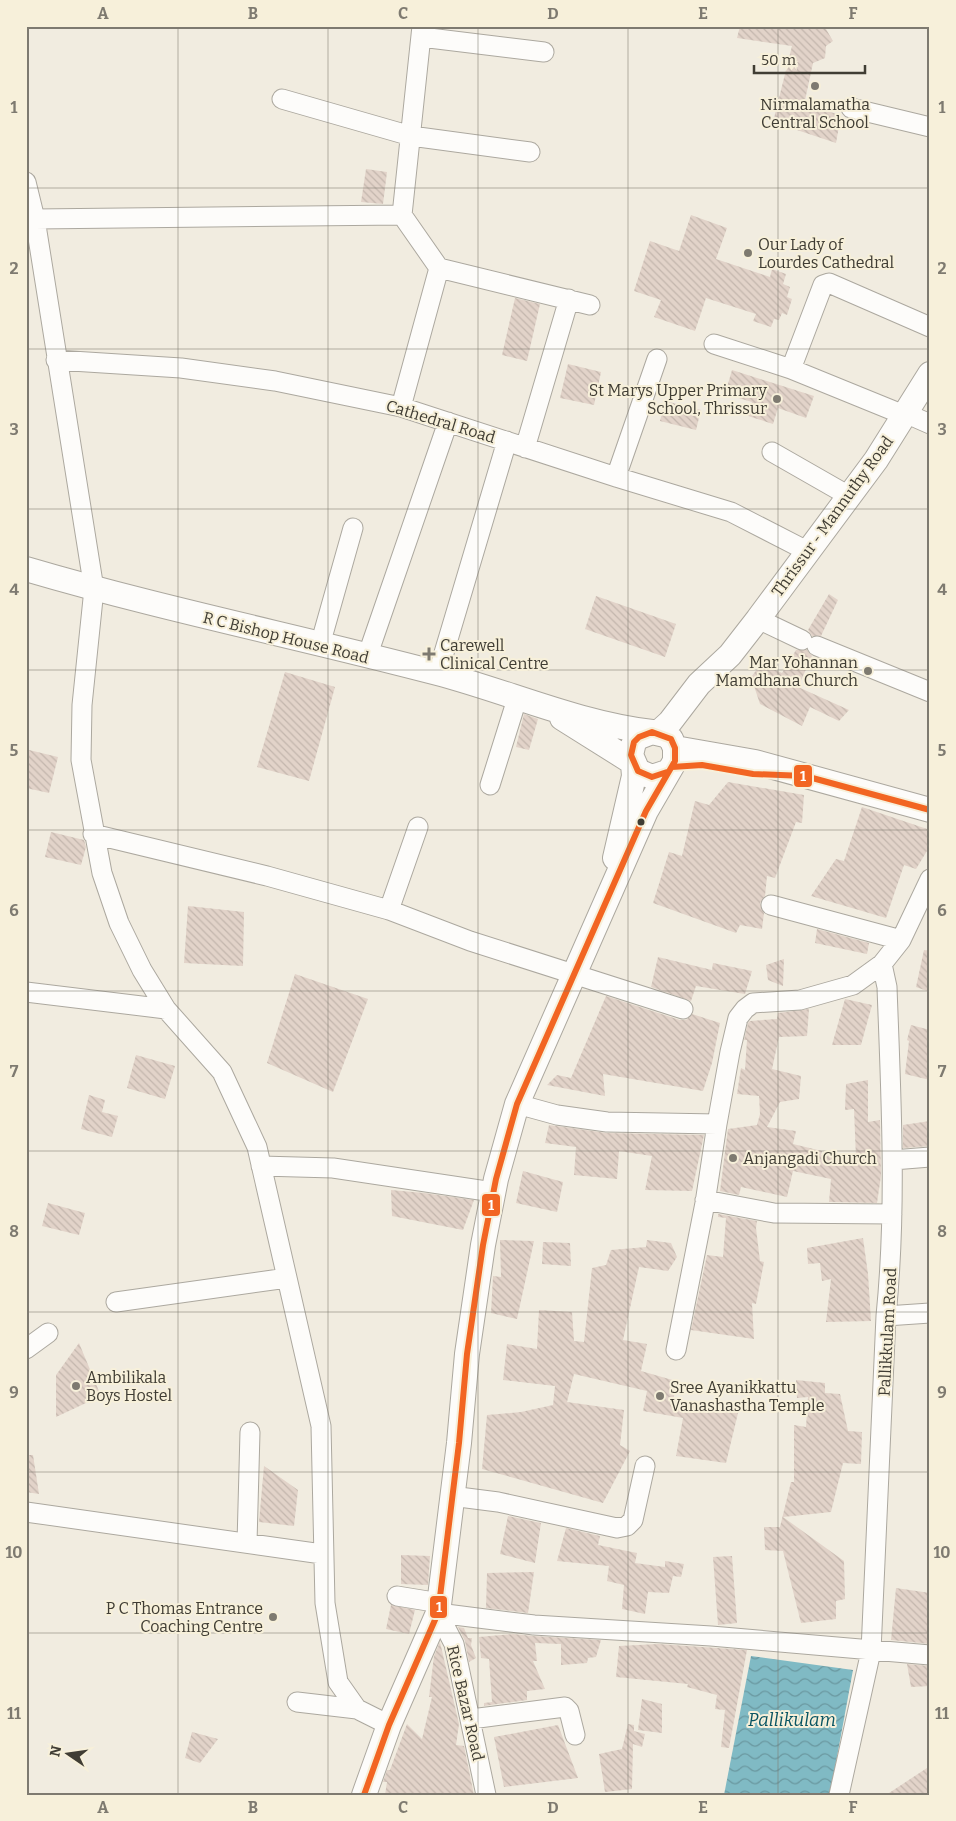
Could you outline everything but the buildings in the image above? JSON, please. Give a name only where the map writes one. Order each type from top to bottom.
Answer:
[{"type":"main road","name":"Thrissur - Mannuthy Road","points":[[667,749],[670,722],[699,684],[730,655],[758,619],[849,496],[930,374]]},
{"type":"main road","name":"R C Bishop House Road","points":[[26,569],[94,589],[438,673],[546,708]]},
{"type":"main road","points":[[546,708],[622,728],[667,749]]},
{"type":"main road","points":[[546,708],[633,763],[638,771],[652,777],[667,749]]},
{"type":"main road","points":[[611,894],[616,846],[634,776],[631,755],[634,742],[639,737],[667,749],[755,762],[930,810]]},
{"type":"main road","points":[[364,1795],[389,1724],[439,1608],[451,1496],[459,1444],[467,1354],[483,1245],[493,1192],[517,1104],[646,812],[667,749]]},
{"type":"street","points":[[544,52],[422,32],[402,215],[439,268],[590,305]]},
{"type":"street","points":[[282,99],[411,136],[530,152]]},
{"type":"street","points":[[851,108],[930,127]]},
{"type":"street","points":[[26,182],[35,220],[94,589],[82,705],[81,760],[93,834],[102,873],[119,923],[142,970],[166,1009],[222,1072],[257,1147],[320,1426],[322,1554],[325,1603],[338,1682],[357,1710]]},
{"type":"street","points":[[35,220],[402,215]]},
{"type":"street","points":[[401,407],[439,268]]},
{"type":"street","points":[[791,370],[823,285],[829,283],[930,327]]},
{"type":"street","points":[[525,448],[569,299]]},
{"type":"street","points":[[714,344],[791,370],[930,424]]},
{"type":"street","points":[[616,477],[657,359]]},
{"type":"street","name":"Cathedral Road","points":[[56,360],[190,370],[275,381],[401,407],[616,477],[731,512],[808,552]]},
{"type":"street","points":[[367,657],[448,422]]},
{"type":"street","points":[[438,673],[507,441]]},
{"type":"street","points":[[772,452],[849,496]]},
{"type":"street","points":[[320,645],[353,528]]},
{"type":"street","points":[[758,619],[809,643],[930,692]]},
{"type":"street","points":[[490,785],[517,699]]},
{"type":"street","points":[[390,910],[418,827]]},
{"type":"street","points":[[93,834],[267,876],[390,910],[470,941],[683,1009]]},
{"type":"street","points":[[676,1350],[705,1200],[730,1052],[738,1018],[753,1003],[800,1000],[853,985],[882,964],[901,940],[926,898],[930,878]]},
{"type":"street","points":[[771,905],[901,940]]},
{"type":"street","name":"Pallikkulam Road","points":[[839,1795],[870,1651],[892,1214],[893,1160],[887,986],[882,964]]},
{"type":"street","points":[[26,992],[166,1009]]},
{"type":"street","points":[[517,1104],[557,1114],[608,1122],[717,1124]]},
{"type":"street","points":[[893,1160],[930,1157]]},
{"type":"street","points":[[261,1166],[334,1168],[493,1192]]},
{"type":"street","points":[[705,1200],[774,1213],[892,1214]]},
{"type":"street","points":[[116,1302],[287,1278]]},
{"type":"street","points":[[886,1316],[930,1313]]},
{"type":"street","points":[[26,1348],[48,1333]]},
{"type":"street","points":[[247,1543],[250,1432]]},
{"type":"street","points":[[451,1496],[498,1502],[617,1528],[627,1526],[633,1520],[645,1466]]},
{"type":"street","points":[[26,1512],[322,1554]]},
{"type":"street","points":[[397,1596],[439,1608],[534,1625],[712,1636],[930,1655]]},
{"type":"street","name":"Rice Bazar Road","points":[[439,1608],[454,1644],[486,1795]]},
{"type":"street","points":[[297,1702],[357,1710],[389,1724]]},
{"type":"street","points":[[471,1719],[565,1706],[569,1711],[575,1735]]},
{"type":"water","name":"Pallikulam","points":[[751,1656],[853,1670],[830,1795],[724,1795]]},
{"type":"transit line","name":"1","points":[[364,1795],[389,1725],[438,1613],[459,1443],[467,1354],[483,1245],[496,1179],[517,1104],[646,811],[675,761],[675,748],[671,739],[652,732],[639,737],[634,742],[631,755],[638,771],[652,777],[667,772]]},
{"type":"transit line","name":"1","points":[[672,767],[702,765],[753,774],[805,776],[930,810]]},
{"type":"place","name":"Nirmalamatha Central School","points":[[815,86]]},
{"type":"place","name":"Our Lady of Lourdes Cathedral","points":[[748,253]]},
{"type":"place","name":"St Marys Upper Primary School, Thrissur","points":[[777,399]]},
{"type":"place","name":"Carewell Clinical Centre","points":[[429,654]]},
{"type":"place","name":"Mar Yohannan Mamdhana Church","points":[[868,671]]},
{"type":"place","name":"Anjangadi Church","points":[[733,1158]]},
{"type":"place","name":"Ambilikala Boys Hostel","points":[[76,1386]]},
{"type":"place","name":"Sree Ayanikkattu Vanashastha Temple","points":[[660,1396]]},
{"type":"place","name":"P C Thomas Entrance Coaching Centre","points":[[273,1617]]}]
